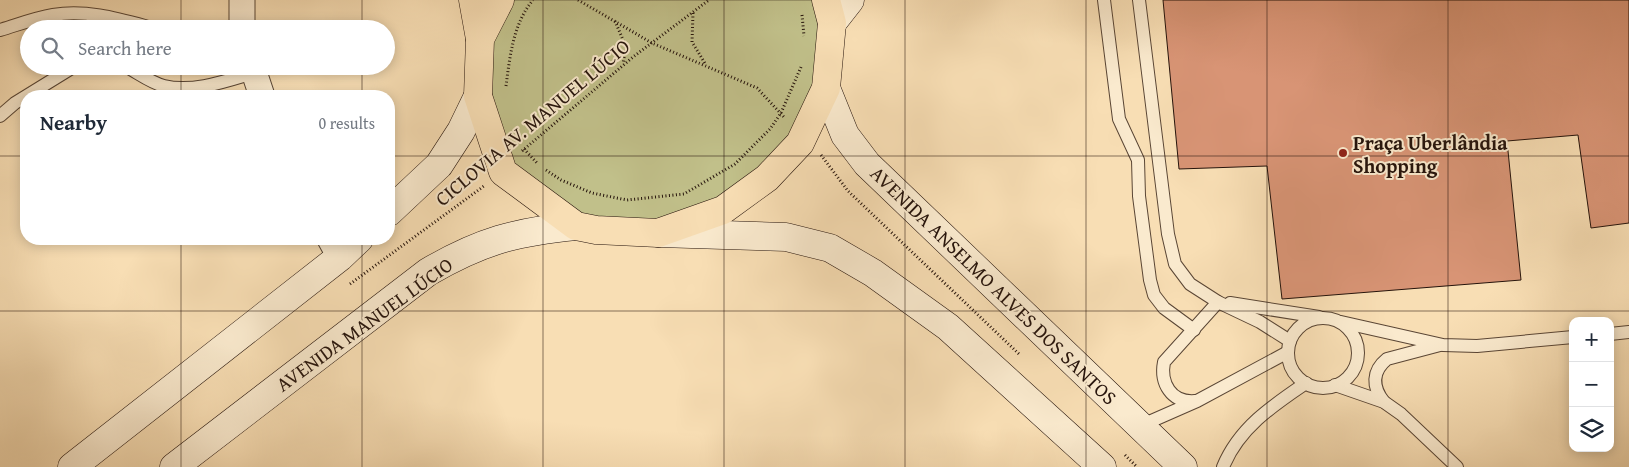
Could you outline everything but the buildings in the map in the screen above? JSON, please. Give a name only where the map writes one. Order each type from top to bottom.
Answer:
[{"type":"main road","points":[[473,0],[480,39],[478,96],[503,172],[576,226],[596,230],[786,237],[830,248],[873,273],[948,326],[1111,459]]},
{"type":"main road","points":[[480,39],[500,0]]},
{"type":"main road","points":[[658,233],[723,210],[766,178],[800,143],[826,88],[820,11],[850,0]]},
{"type":"main road","name":"AVENIDA ANSELMO ALVES DOS SANTOS","points":[[826,88],[845,135],[867,164],[1183,467]]},
{"type":"main road","points":[[395,206],[439,165],[460,131],[478,96]]},
{"type":"main road","name":"AVENIDA MANUEL LÚCIO","points":[[174,467],[428,272],[457,255],[487,242],[532,230],[576,226]]},
{"type":"main road","points":[[72,467],[335,248]]},
{"type":"street","points":[[242,0],[242,20]]},
{"type":"street","points":[[254,75],[260,90]]},
{"type":"lane","points":[[1104,0],[1119,119],[1138,160],[1139,196],[1150,280],[1154,295],[1164,308],[1194,330]]},
{"type":"lane","points":[[1140,0],[1168,234],[1176,264],[1190,284],[1218,302],[1260,322],[1289,346],[1293,370],[1306,384],[1325,388],[1335,385],[1351,374],[1358,355],[1354,336],[1341,322]]},
{"type":"lane","points":[[35,20],[52,15],[79,12],[121,20]]},
{"type":"lane","points":[[0,30],[20,24]]},
{"type":"lane","points":[[36,90],[60,75]]},
{"type":"lane","points":[[143,75],[164,86],[186,88],[213,84],[238,75]]},
{"type":"lane","points":[[0,116],[20,100]]},
{"type":"lane","points":[[1197,401],[1180,399],[1172,394],[1166,388],[1162,371],[1164,362],[1218,302]]},
{"type":"lane","points":[[1218,302],[1299,312],[1443,345],[1477,346],[1569,337]]},
{"type":"lane","points":[[1140,426],[1197,401],[1289,346],[1302,325],[1322,318]]},
{"type":"lane","points":[[1614,334],[1629,332]]},
{"type":"lane","points":[[1384,402],[1375,388],[1374,379],[1380,364],[1387,359],[1443,345]]},
{"type":"lane","points":[[1223,467],[1231,447],[1252,422],[1306,384]]},
{"type":"lane","points":[[1335,385],[1384,402],[1401,414],[1457,467]]},
{"type":"path","points":[[505,92],[513,40],[527,8],[533,0]]},
{"type":"path","points":[[578,0],[652,43],[757,88],[825,159],[848,191],[1021,356]]},
{"type":"path","name":"CICLOVIA AV. MANUEL LÚCIO","points":[[344,288],[503,172],[524,149],[624,64],[709,0]]},
{"type":"path","points":[[804,46],[820,11]]},
{"type":"path","points":[[693,12],[692,42],[706,66]]},
{"type":"path","points":[[615,20],[626,47],[624,64]]},
{"type":"path","points":[[518,143],[536,163],[561,180],[592,193],[627,200],[684,194],[735,164],[770,129],[781,113],[802,62]]},
{"type":"path","points":[[1111,459],[1137,467]]},
{"type":"shaded area","points":[[500,0],[826,0],[832,23],[800,143],[723,210],[596,230],[503,172],[480,39]]},
{"type":"place","name":"Praça Uberlândia Shopping","points":[[1343,153]]}]
